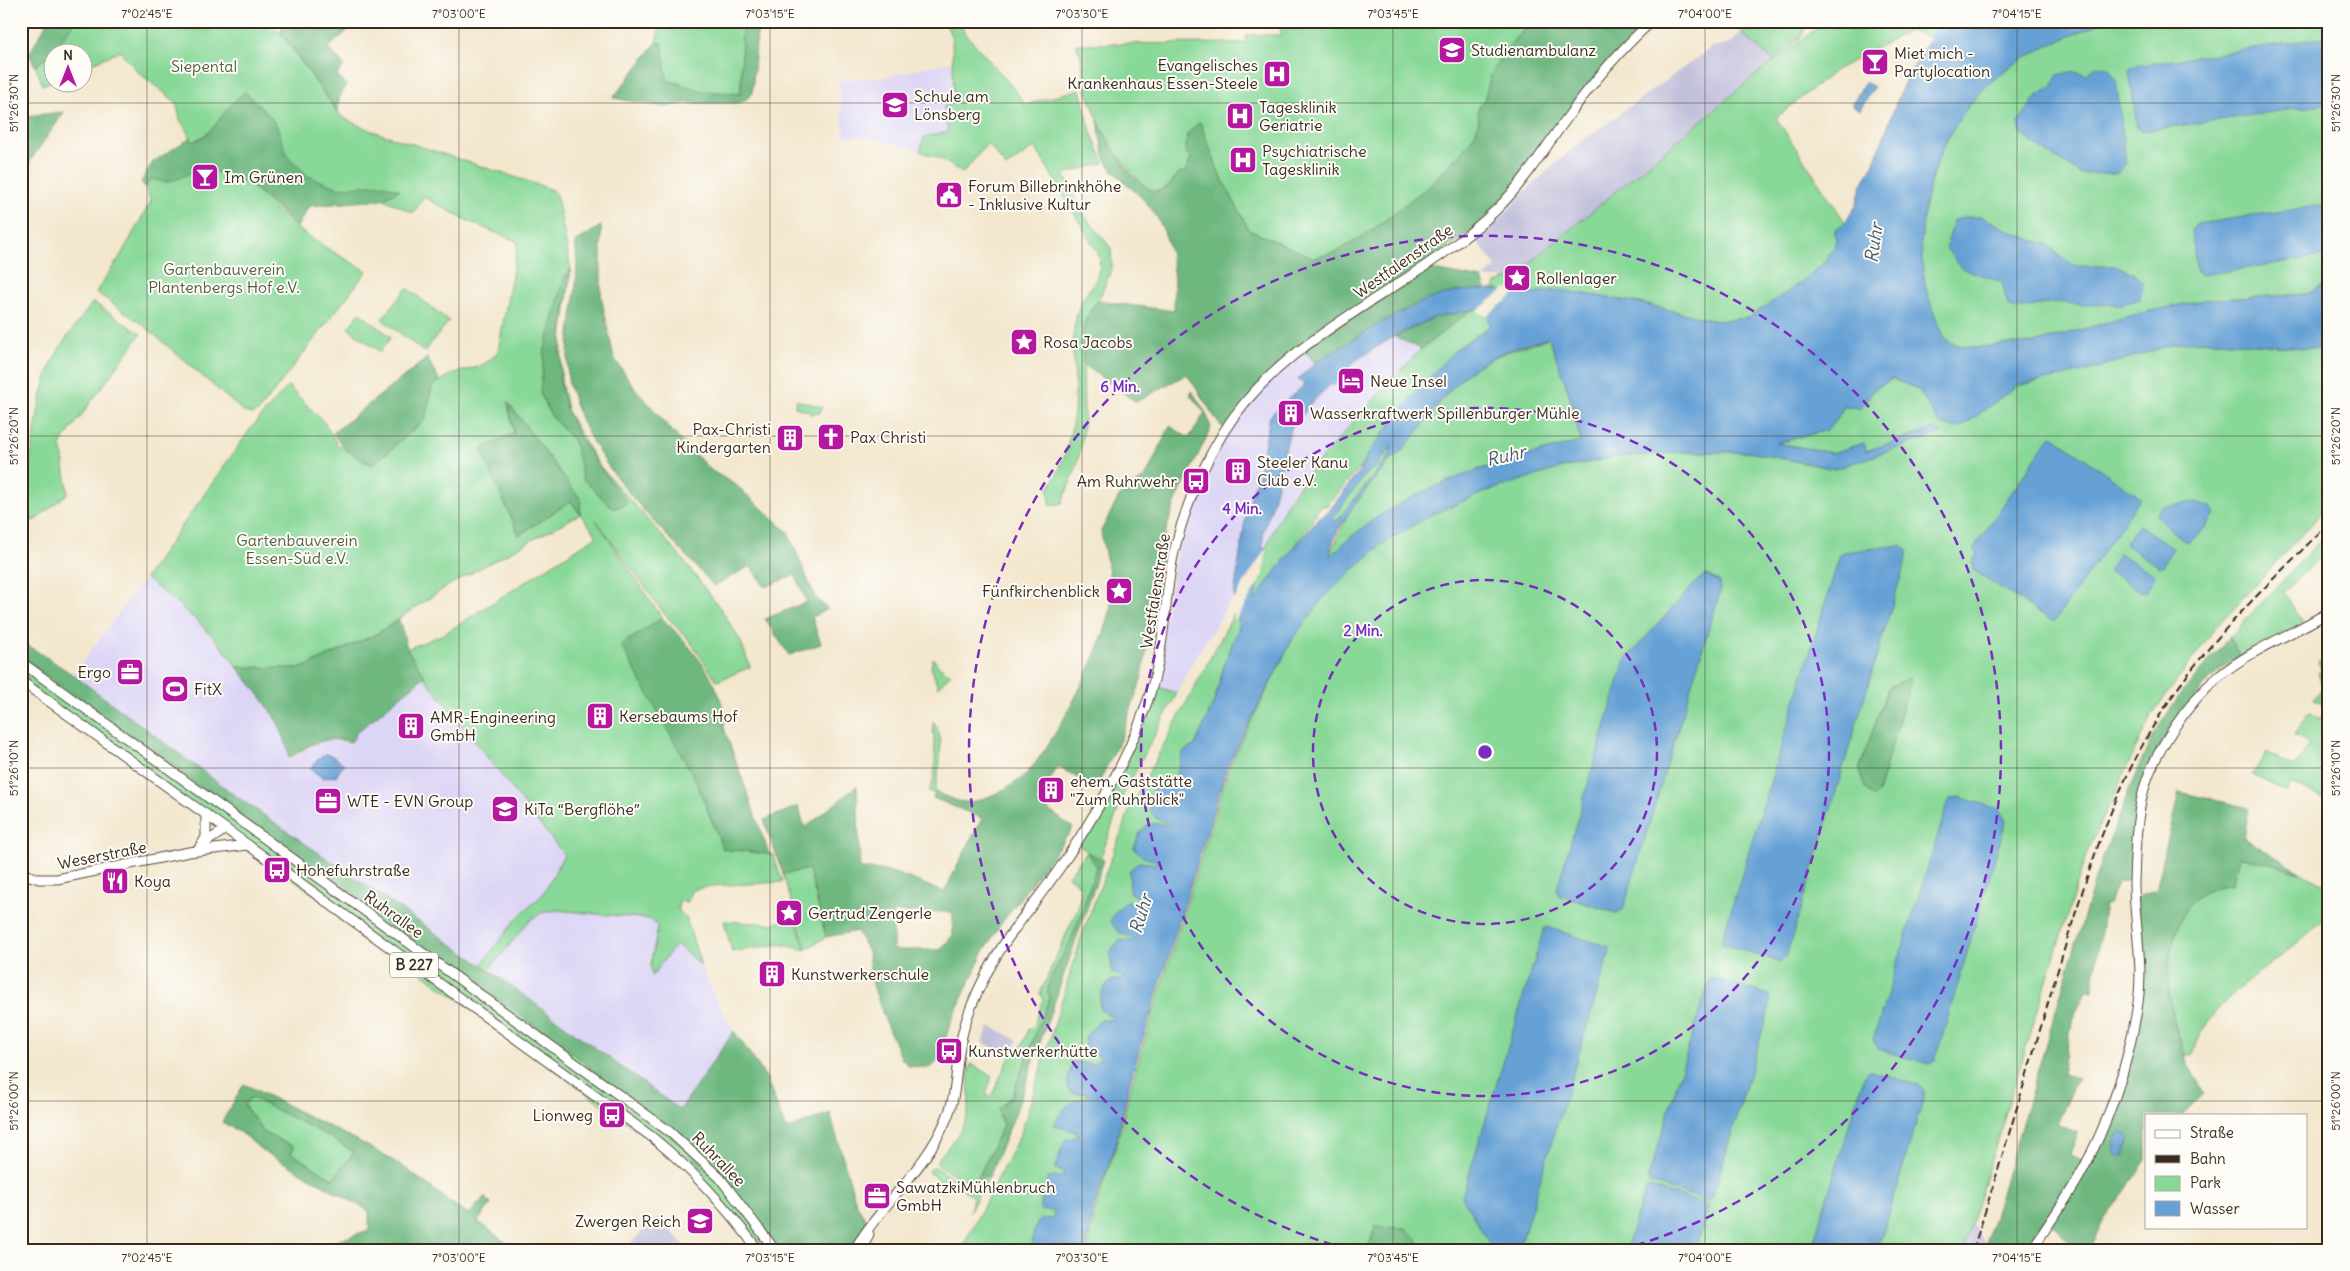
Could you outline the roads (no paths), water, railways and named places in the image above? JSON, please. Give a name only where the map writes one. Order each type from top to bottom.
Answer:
[{"type":"main road","name":"Westfalenstraße","points":[[854,1250],[924,1158],[947,1119],[955,1096],[960,1045],[965,1026],[995,958],[1082,836],[1115,778],[1138,727],[1152,688],[1159,658],[1174,554],[1180,528],[1198,481],[1225,430],[1246,400],[1285,361],[1421,268],[1475,229],[1498,208],[1519,185],[1568,116],[1604,70],[1628,43],[1652,21]]},
{"type":"main road","points":[[2032,1250],[2087,1162],[2120,1081],[2130,1047],[2141,975],[2134,898],[2135,869],[2140,807],[2148,778],[2176,728],[2210,684],[2242,661],[2329,612]]},
{"type":"main road","name":"Ruhrallee","points":[[21,662],[670,1132],[720,1178],[775,1250]]},
{"type":"main road","name":"Ruhrallee","points":[[21,681],[652,1137],[702,1182],[758,1250]]},
{"type":"main road","points":[[202,844],[206,837],[206,814],[219,812],[224,808]]},
{"type":"main road","points":[[226,829],[253,829]]},
{"type":"main road","name":"Weserstraße","points":[[189,852],[226,829]]},
{"type":"main road","name":"Weserstraße","points":[[21,873],[39,880],[57,879],[189,852],[248,845]]},
{"type":"main road","name":"Westfalenstraße","points":[[862,1250],[871,1226]]},
{"type":"water","name":"Ruhr","points":[[2104,21],[2046,47],[2005,70],[1973,100],[1943,148],[1932,175],[1925,203],[1922,260],[1926,288],[1943,338],[1953,344],[1974,348],[2003,344],[2030,344],[2141,313],[2204,300],[2307,294],[2329,283],[2329,350],[2219,341],[2181,342],[2083,372],[2016,386],[1966,424],[1953,428],[1939,423],[1918,389],[1892,379],[1875,388],[1861,408],[1844,406],[1836,421],[1827,430],[1777,443],[1832,453],[1864,443],[1866,451],[1934,429],[1942,433],[1835,469],[1749,452],[1682,452],[1615,457],[1561,468],[1487,491],[1429,516],[1381,545],[1352,570],[1321,601],[1292,640],[1227,767],[1131,1078],[1114,1150],[1094,1206],[1086,1250],[1031,1250],[1034,1229],[1039,1220],[1053,1218],[1055,1214],[1053,1211],[1040,1210],[1045,1184],[1049,1178],[1064,1176],[1064,1173],[1055,1168],[1062,1147],[1065,1140],[1078,1136],[1077,1132],[1054,1125],[1067,1106],[1087,1097],[1088,1093],[1073,1093],[1068,1089],[1068,1077],[1073,1062],[1093,1064],[1100,1059],[1100,1055],[1084,1053],[1086,1036],[1100,1020],[1112,1020],[1112,1017],[1100,1010],[1100,1000],[1105,986],[1112,980],[1122,980],[1124,977],[1112,973],[1110,951],[1120,940],[1132,941],[1133,938],[1120,933],[1110,922],[1115,912],[1127,901],[1142,903],[1144,901],[1130,893],[1129,871],[1139,862],[1155,864],[1157,861],[1143,857],[1134,848],[1139,835],[1145,827],[1155,824],[1169,825],[1170,823],[1157,819],[1149,809],[1154,783],[1159,785],[1184,783],[1184,781],[1176,777],[1183,752],[1195,745],[1214,702],[1225,662],[1239,627],[1234,595],[1246,513],[1260,467],[1270,416],[1278,408],[1294,424],[1290,429],[1271,510],[1263,532],[1263,547],[1265,550],[1254,602],[1317,519],[1328,512],[1362,468],[1367,455],[1418,389],[1456,349],[1490,326],[1488,313],[1479,308],[1433,318],[1398,334],[1355,361],[1333,385],[1330,385],[1310,404],[1302,416],[1287,400],[1304,385],[1298,379],[1315,363],[1382,322],[1425,300],[1458,291],[1486,289],[1523,294],[1560,290],[1640,303],[1716,321],[1748,318],[1800,283],[1827,260],[1828,254],[1836,246],[1835,230],[1845,222],[1856,206],[1861,186],[1873,165],[1903,85],[1941,22]],"holes":[[[1549,338],[1568,390],[1581,442],[1514,459],[1446,482],[1414,496],[1384,513],[1355,533],[1330,557],[1331,547],[1336,535],[1353,507],[1389,461],[1410,441],[1453,387],[1474,368],[1491,358]],[[1393,446],[1389,457],[1336,522],[1332,519],[1367,472],[1374,469]]]},
{"type":"water","points":[[2329,37],[2329,104],[2143,131],[2137,128],[2129,70],[2133,66]]},
{"type":"water","points":[[2096,66],[2108,68],[2116,79],[2126,163],[2118,173],[2081,174],[2031,142],[2021,133],[2018,123],[2036,97],[2053,86],[2057,75],[2076,71],[2086,75]]},
{"type":"water","points":[[1865,82],[1874,87],[1860,110],[1852,105]]},
{"type":"water","points":[[2329,204],[2329,255],[2203,275],[2197,272],[2191,231],[2197,224]]},
{"type":"water","points":[[1967,217],[1982,217],[2016,234],[2048,245],[2075,266],[2114,266],[2134,273],[2143,284],[2140,299],[2124,304],[2084,305],[2056,302],[2016,309],[2008,306],[2002,282],[1961,268],[1946,248],[1954,220]]},
{"type":"water","points":[[2053,436],[2141,498],[2054,622],[1973,570],[1972,562],[1978,553],[1973,549],[2049,438]]},
{"type":"water","points":[[2195,502],[2211,507],[2215,514],[2206,527],[2188,542],[2173,532],[2156,515],[2162,507]]},
{"type":"water","points":[[2139,525],[2173,548],[2163,566],[2160,567],[2126,545],[2125,542]]},
{"type":"water","points":[[1901,545],[1907,550],[1907,556],[1786,957],[1781,962],[1723,944],[1722,939],[1840,555],[1844,552]]},
{"type":"water","points":[[2119,553],[2155,575],[2146,592],[2142,592],[2108,571]]},
{"type":"water","points":[[1706,575],[1719,581],[1720,592],[1623,910],[1616,913],[1558,895],[1557,888],[1625,660],[1700,578]]},
{"type":"water","points":[[326,754],[331,755],[344,764],[336,776],[323,778],[310,769],[319,758]]},
{"type":"water","points":[[1959,797],[1999,809],[2006,821],[1935,1061],[1929,1064],[1877,1049],[1873,1040],[1948,803],[1950,799]]},
{"type":"water","points":[[1547,927],[1609,947],[1610,951],[1519,1250],[1493,1250],[1462,1197],[1544,929]]},
{"type":"water","points":[[1714,978],[1769,995],[1771,1002],[1713,1196],[1709,1201],[1650,1183],[1648,1178],[1709,981]]},
{"type":"water","points":[[1868,1070],[1920,1086],[1924,1090],[1924,1097],[1878,1250],[1811,1250],[1865,1073]]},
{"type":"water","points":[[2120,1132],[2129,1136],[2124,1157],[2116,1156],[2115,1150],[2115,1140]]},
{"type":"water","points":[[1649,1187],[1707,1204],[1708,1208],[1696,1250],[1626,1250],[1645,1190]]},
{"type":"railway","points":[[1973,1250],[2090,867],[2132,764],[2150,731],[2188,674],[2246,607],[2329,523]]},
{"type":"place","name":"Studienambulanz","points":[[1452,50]]},
{"type":"place","name":"Miet mich - Partylocation","points":[[1875,62]]},
{"type":"place","name":"Evangelisches Krankenhaus Essen-Steele","points":[[1277,74]]},
{"type":"place","name":"Schule am Lönsberg","points":[[895,105]]},
{"type":"place","name":"Tagesklinik Geriatrie","points":[[1240,116]]},
{"type":"place","name":"Psychiatrische Tagesklinik","points":[[1243,160]]},
{"type":"place","name":"Im Grünen","points":[[205,177]]},
{"type":"place","name":"Forum Billebrinkhöhe - Inklusive Kultur","points":[[949,195]]},
{"type":"place","name":"Rollenlager","points":[[1517,278]]},
{"type":"place","name":"Rosa Jacobs","points":[[1024,342]]},
{"type":"place","name":"Neue Insel","points":[[1351,381]]},
{"type":"place","name":"Wasserkraftwerk Spillenburger Mühle","points":[[1291,413]]},
{"type":"place","name":"Pax Christi","points":[[831,437]]},
{"type":"place","name":"Pax-Christi Kindergarten","points":[[790,438]]},
{"type":"place","name":"Steeler Kanu Club e.V.","points":[[1238,471]]},
{"type":"place","name":"Am Ruhrwehr","points":[[1196,481]]},
{"type":"place","name":"Fünfkirchenblick","points":[[1119,591]]},
{"type":"place","name":"Ergo","points":[[130,672]]},
{"type":"place","name":"FitX","points":[[175,689]]},
{"type":"place","name":"Kersebaums Hof","points":[[600,716]]},
{"type":"place","name":"AMR-Engineering GmbH","points":[[411,726]]},
{"type":"place","name":"ehem. Gaststätte \"Zum Ruhrblick\"","points":[[1051,790]]},
{"type":"place","name":"WTE - EVN Group","points":[[328,801]]},
{"type":"place","name":"KiTa “Bergflöhe”","points":[[505,809]]},
{"type":"place","name":"Hohefuhrstraße","points":[[277,870]]},
{"type":"place","name":"Koya","points":[[115,881]]},
{"type":"place","name":"Gertrud Zengerle","points":[[789,913]]},
{"type":"place","name":"Kunstwerkerschule","points":[[772,974]]},
{"type":"place","name":"Kunstwerkerhütte","points":[[949,1051]]},
{"type":"place","name":"Lionweg","points":[[612,1115]]},
{"type":"place","name":"SawatzkiMühlenbruch GmbH","points":[[877,1196]]},
{"type":"place","name":"Zwergen Reich","points":[[700,1221]]},
{"type":"park label","name":"Siepental","points":[[204,66]]},
{"type":"park label","name":"Gartenbauverein Plantenbergs Hof e.V.","points":[[224,278]]},
{"type":"park label","name":"Gartenbauverein Essen-Süd e.V.","points":[[297,549]]}]
